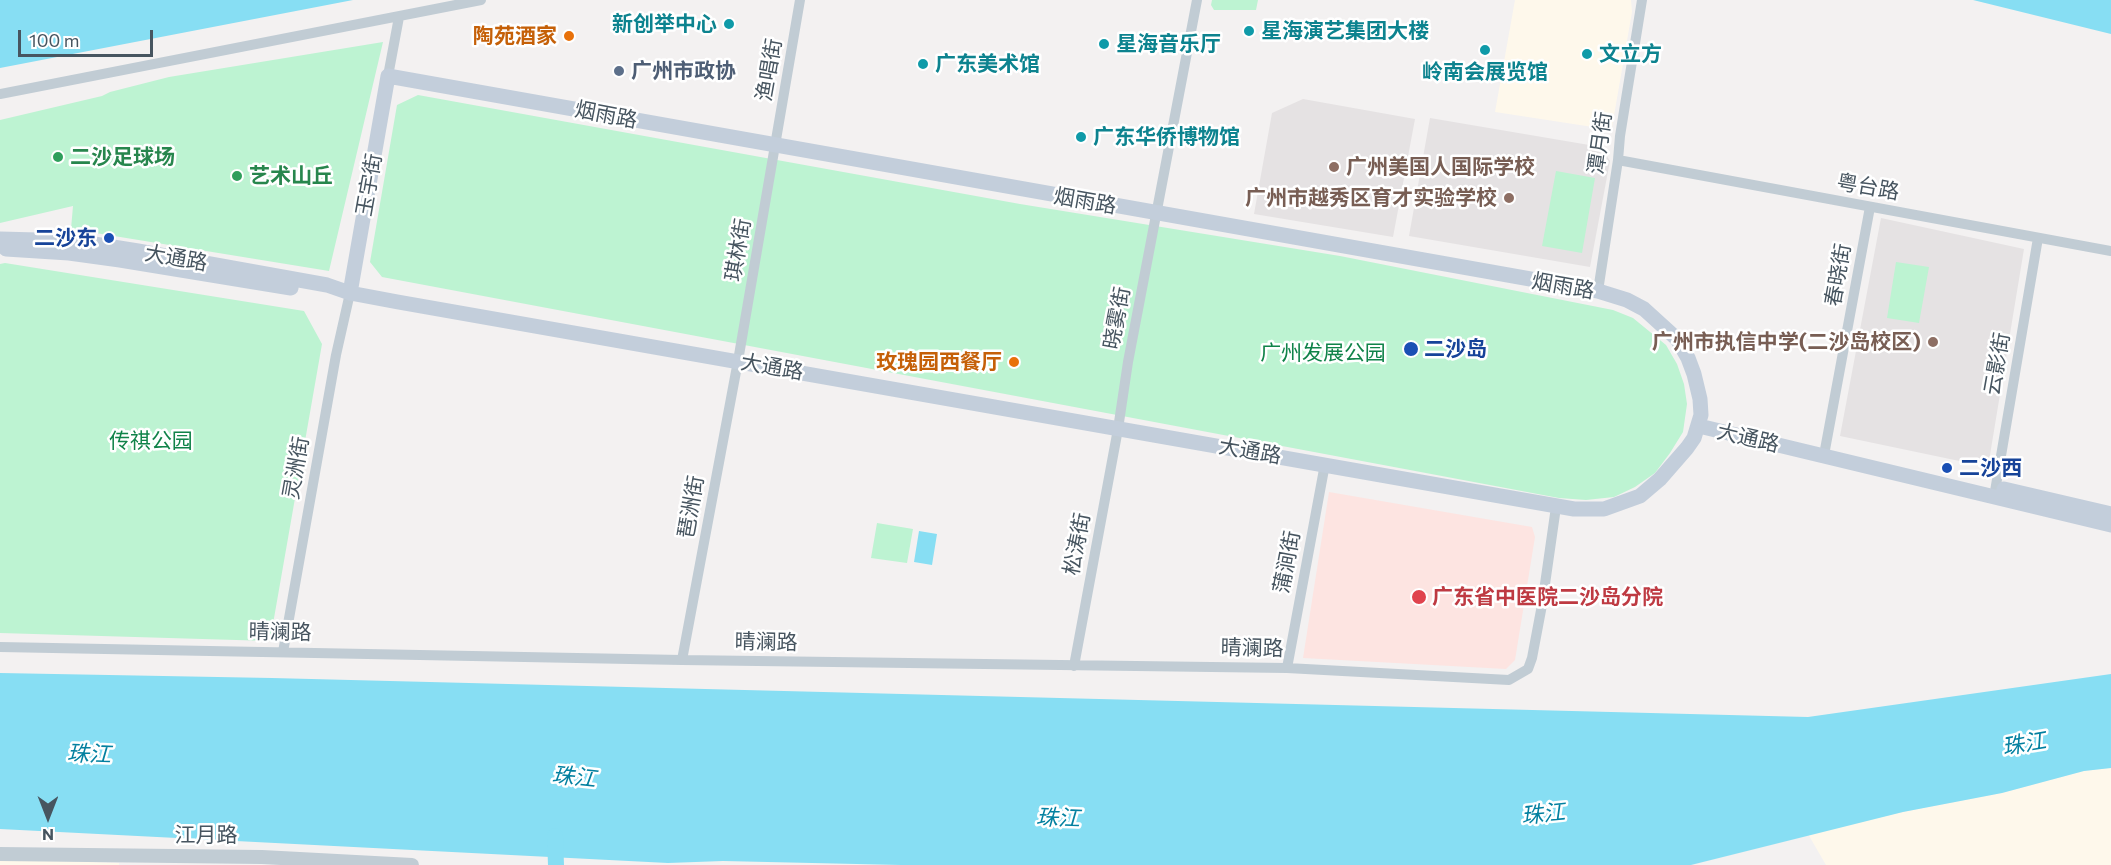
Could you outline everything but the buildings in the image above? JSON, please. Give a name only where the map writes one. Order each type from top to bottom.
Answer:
[{"type":"main road","name":"烟雨路","points":[[388,76],[1598,291],[1627,300],[1644,309],[1677,339],[1694,374],[1700,399],[1700,421]]},
{"type":"main road","name":"玉宇街","points":[[350,293],[388,76]]},
{"type":"main road","name":"大通路","points":[[0,239],[75,241],[327,285],[350,293],[1325,464],[1556,507],[1604,509],[1640,496],[1678,459],[1694,438],[1700,421],[1995,492],[2111,525]]},
{"type":"main road","name":"大通路","points":[[0,249],[69,253],[326,294],[350,293]]},
{"type":"main road","name":"大通路","points":[[1995,492],[2111,514]]},
{"type":"street","points":[[0,94],[481,0]]},
{"type":"street","name":"渔唱街","points":[[776,146],[800,0]]},
{"type":"street","name":"晓雾街","points":[[1118,429],[1128,362],[1197,0]]},
{"type":"street","name":"潭月街","points":[[1598,291],[1642,0]]},
{"type":"street","points":[[388,76],[399,16]]},
{"type":"street","name":"琪林街","points":[[738,361],[776,146]]},
{"type":"street","name":"粤台路","points":[[1618,160],[2111,251]]},
{"type":"street","name":"春晓街","points":[[1825,451],[1870,207]]},
{"type":"street","name":"云影街","points":[[1995,492],[2038,238]]},
{"type":"street","name":"灵洲街","points":[[283,652],[336,355],[350,293]]},
{"type":"street","name":"琶洲街","points":[[682,660],[738,361]]},
{"type":"street","name":"松涛街","points":[[1074,666],[1118,429]]},
{"type":"street","name":"蒲涧街","points":[[1287,668],[1325,464]]},
{"type":"street","name":"晴澜路","points":[[0,647],[682,660],[1287,668],[1509,680],[1528,669],[1542,605],[1556,507]]},
{"type":"street","name":"江月路","points":[[0,854],[126,860],[412,865]]},
{"type":"shaded area","name":"文立方","points":[[1515,0],[1631,0],[1632,12],[1612,127],[1606,129],[1495,112]]},
{"type":"shaded area","name":"广州美国人国际学校","points":[[1303,99],[1415,119],[1393,237],[1254,214],[1272,113]]},
{"type":"shaded area","name":"广州市越秀区育才实验学校","points":[[1430,118],[1601,147],[1610,161],[1590,267],[1409,236]]},
{"type":"shaded area","name":"广州市执信中学(二沙岛校区)","points":[[1881,218],[2024,249],[1988,467],[1840,436]]},
{"type":"shaded area","name":"广东省中医院二沙岛分院","points":[[1329,492],[1532,527],[1535,537],[1515,660],[1506,669],[1303,658]]},
{"type":"shaded area","points":[[2111,768],[2111,865],[1826,865],[1808,834],[1903,812],[2002,793],[2084,771]]},
{"type":"shaded area","points":[[0,859],[119,863],[119,865],[0,865]]},
{"type":"green space","points":[[1212,0],[1258,0],[1256,10],[1214,10],[1211,5]]},
{"type":"green space","points":[[383,42],[329,271],[71,229],[73,206],[0,223],[0,120],[102,96],[169,77]]},
{"type":"green space","name":"广州发展公园","points":[[418,95],[1020,204],[1340,256],[1613,310],[1633,318],[1666,345],[1677,364],[1684,384],[1687,404],[1683,432],[1655,473],[1635,487],[1614,497],[1586,500],[1559,498],[382,277],[370,262],[397,105]]},
{"type":"green space","points":[[1556,171],[1595,178],[1582,253],[1542,246]]},
{"type":"green space","points":[[1896,262],[1929,267],[1919,323],[1887,318]]},
{"type":"green space","name":"传祺公园","points":[[0,264],[304,311],[322,344],[270,641],[0,633]]},
{"type":"green space","points":[[877,523],[913,529],[907,563],[871,558]]},
{"type":"water","points":[[0,0],[353,0],[0,68]]},
{"type":"water","points":[[1973,0],[2111,0],[2111,34]]},
{"type":"water","points":[[919,531],[937,534],[932,565],[914,562]]},
{"type":"water","name":"珠江","points":[[0,673],[1808,717],[2111,674],[2111,768],[2084,771],[2002,793],[1903,812],[1691,865],[901,865],[723,861],[668,863],[0,829]]},
{"type":"waterway","points":[[555,836],[556,865]]},
{"type":"place","name":"新创举中心","points":[[729,24]]},
{"type":"place","name":"星海演艺集团大楼","points":[[1249,31]]},
{"type":"place","name":"陶苑酒家","points":[[569,36]]},
{"type":"place","name":"星海音乐厅","points":[[1104,44]]},
{"type":"place","name":"岭南会展览馆","points":[[1485,50]]},
{"type":"place","name":"文立方","points":[[1587,54]]},
{"type":"place","name":"广东美术馆","points":[[923,64]]},
{"type":"place","name":"广州市政协","points":[[619,71]]},
{"type":"place","name":"广东华侨博物馆","points":[[1081,137]]},
{"type":"place","name":"二沙足球场","points":[[58,157]]},
{"type":"place","name":"广州美国人国际学校","points":[[1334,167]]},
{"type":"place","name":"艺术山丘","points":[[237,176]]},
{"type":"place","name":"广州市越秀区育才实验学校","points":[[1509,198]]},
{"type":"place","name":"二沙东","points":[[109,238]]},
{"type":"place","name":"广州市执信中学(二沙岛校区)","points":[[1933,342]]},
{"type":"place","name":"二沙岛","points":[[1411,349]]},
{"type":"place","name":"玫瑰园西餐厅","points":[[1014,362]]},
{"type":"place","name":"二沙西","points":[[1947,468]]},
{"type":"place","name":"广东省中医院二沙岛分院","points":[[1419,597]]}]
